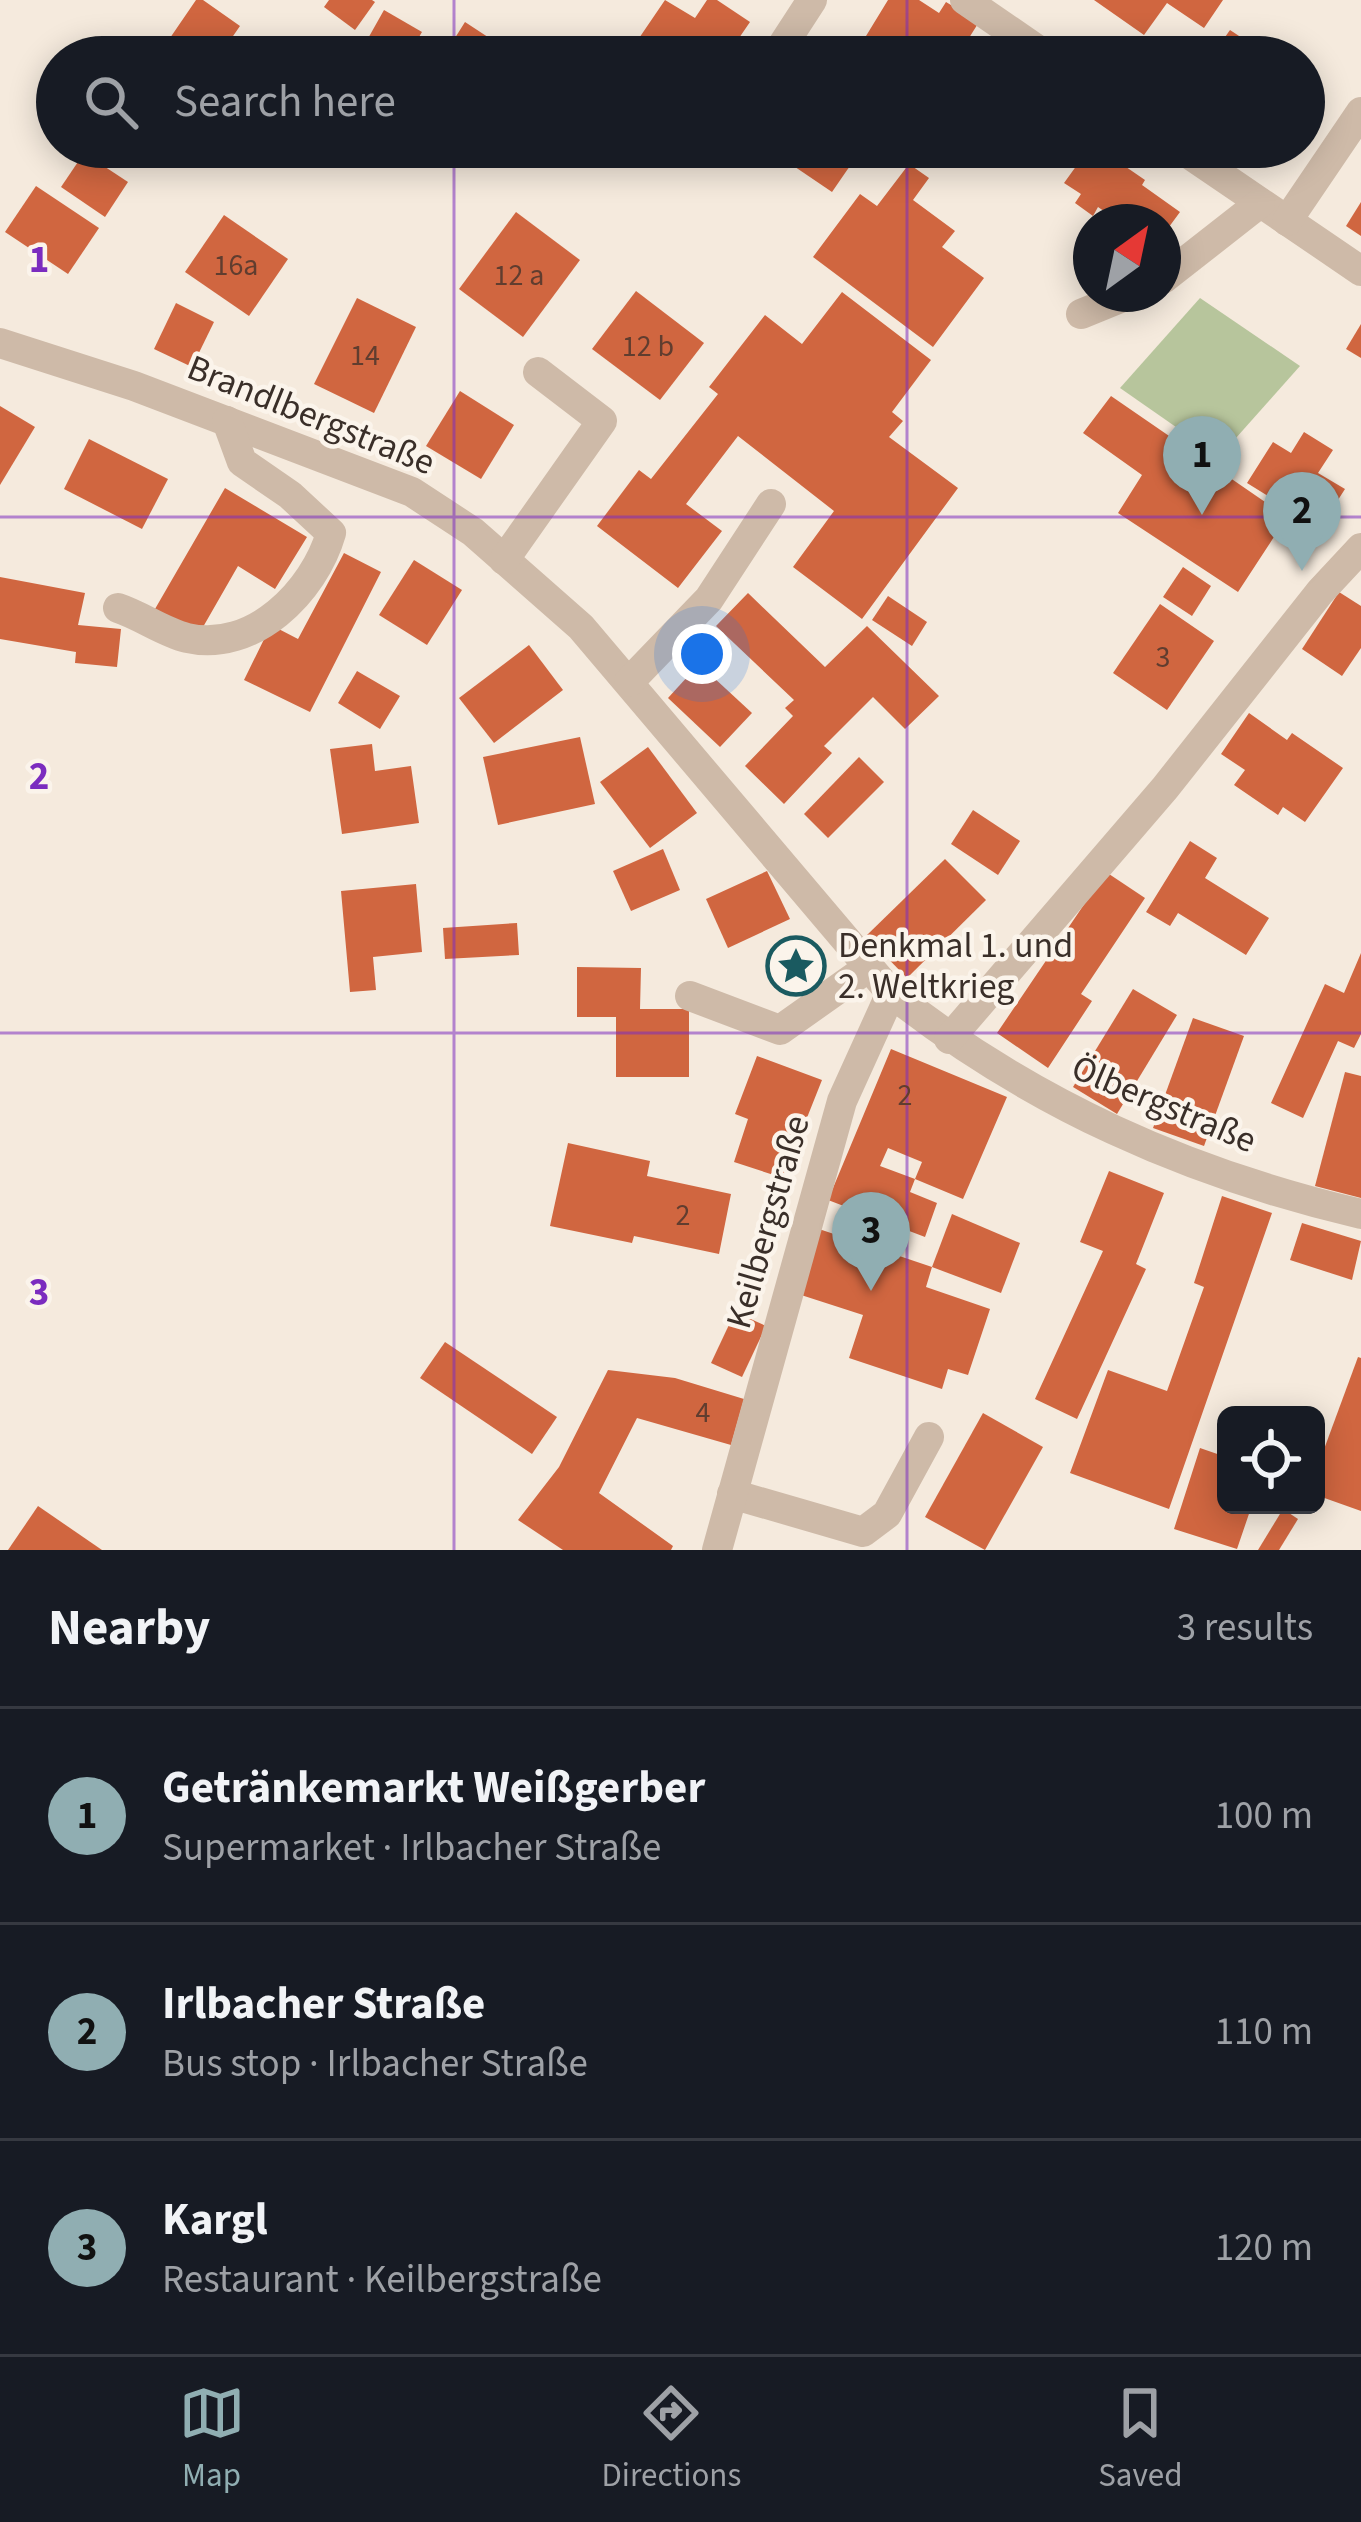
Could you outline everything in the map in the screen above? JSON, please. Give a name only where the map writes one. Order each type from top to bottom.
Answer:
[{"type":"street","points":[[789,36],[812,0]]},
{"type":"street","points":[[965,0],[1017,36]]},
{"type":"street","points":[[1325,165],[1361,112]]},
{"type":"street","points":[[1210,168],[1361,271]]},
{"type":"street","points":[[1287,221],[1323,168]]},
{"type":"street","points":[[1181,265],[1260,202]]},
{"type":"street","points":[[1081,314],[1086,312]]},
{"type":"street","name":"Brandlbergstraße","points":[[0,343],[227,421],[412,492],[473,532],[581,627],[891,993]]},
{"type":"street","points":[[504,560],[602,421],[538,372]]},
{"type":"street","points":[[118,608],[184,637],[218,642],[254,632],[298,593],[324,557],[331,533],[290,495],[242,462],[227,421]]},
{"type":"street","points":[[628,682],[709,599],[771,504]]},
{"type":"street","points":[[891,993],[949,1039],[1150,806],[1320,592],[1361,548]]},
{"type":"street","points":[[690,996],[780,1030],[869,967]]},
{"type":"street","name":"Keilbergstraße","points":[[717,1550],[842,1101],[891,993]]},
{"type":"street","name":"Ölbergstraße","points":[[949,1039],[1068,1111],[1175,1157],[1306,1201],[1361,1214]]},
{"type":"street","points":[[732,1494],[863,1532],[886,1514],[929,1437]]},
{"type":"green space","points":[[1200,298],[1300,366],[1219,457],[1120,388]]},
{"type":"building","points":[[196,0],[240,26],[233,36],[171,36]]},
{"type":"building","points":[[329,0],[375,2],[355,30],[324,7]]},
{"type":"building","points":[[665,0],[695,18],[707,0],[717,0],[750,22],[740,36],[640,36]]},
{"type":"building","points":[[888,0],[919,0],[939,13],[946,2],[979,22],[970,36],[866,36]]},
{"type":"building","points":[[1094,0],[1223,0],[1204,28],[1167,3],[1144,35]]},
{"type":"building","points":[[384,10],[422,32],[420,36],[369,36]]},
{"type":"building","points":[[465,22],[486,36],[456,36]]},
{"type":"building","points":[[74,168],[107,168],[128,182],[105,217],[61,187]]},
{"type":"building","points":[[797,168],[849,168],[832,192]]},
{"type":"building","points":[[906,168],[915,168],[929,178],[913,200],[955,231],[942,247],[984,278],[933,347],[813,257],[860,194],[877,206]]},
{"type":"building","points":[[1075,168],[1128,168],[1169,204],[1076,204],[1081,194],[1064,183]]},
{"type":"building","points":[[36,186],[99,228],[68,274],[5,232]]},
{"type":"building","points":[[1361,202],[1361,236],[1346,226]]},
{"type":"building","points":[[516,212],[580,260],[523,337],[459,289]]},
{"type":"building","points":[[224,215],[288,259],[249,316],[185,272]]},
{"type":"building","points":[[636,291],[704,343],[660,400],[592,349]]},
{"type":"building","points":[[842,292],[931,360],[892,412],[903,421],[889,437],[958,488],[862,619],[793,567],[834,511],[738,436],[686,504],[722,531],[678,588],[597,526],[639,470],[651,479],[718,394],[709,387],[765,315],[802,344]]},
{"type":"building","points":[[357,298],[416,327],[374,413],[314,384]]},
{"type":"building","points":[[176,303],[214,322],[192,367],[154,349]]},
{"type":"building","points":[[1361,324],[1361,358],[1346,349]]},
{"type":"building","points":[[460,391],[514,425],[481,479],[426,446]]},
{"type":"building","points":[[1111,396],[1287,517],[1238,592],[1118,513],[1142,475],[1083,433]]},
{"type":"building","points":[[0,406],[35,427],[0,485]]},
{"type":"building","points":[[1304,432],[1333,450],[1318,473],[1345,489],[1320,528],[1247,483],[1273,442],[1291,453]]},
{"type":"building","points":[[89,439],[168,479],[142,529],[64,489]]},
{"type":"building","points":[[225,488],[307,537],[275,589],[238,566],[199,634],[155,609]]},
{"type":"building","points":[[344,553],[381,572],[310,712],[244,680],[271,625],[298,639]]},
{"type":"building","points":[[414,560],[462,590],[427,645],[379,615]]},
{"type":"building","points":[[1183,567],[1211,586],[1192,616],[1163,597]]},
{"type":"building","points":[[0,577],[85,593],[78,625],[121,629],[117,667],[75,663],[76,652],[0,639]]},
{"type":"building","points":[[1339,592],[1361,606],[1361,648],[1342,676],[1302,649]]},
{"type":"building","points":[[748,593],[825,667],[867,626],[939,696],[905,729],[873,697],[824,746],[832,753],[784,804],[745,766],[793,716],[785,708],[794,700],[716,626]]},
{"type":"building","points":[[888,596],[927,622],[912,646],[872,620]]},
{"type":"building","points":[[1160,604],[1214,641],[1167,710],[1113,673]]},
{"type":"building","points":[[529,645],[563,690],[494,743],[459,698]]},
{"type":"building","points":[[699,664],[752,713],[720,747],[668,698]]},
{"type":"building","points":[[357,671],[400,696],[380,729],[338,703]]},
{"type":"building","points":[[1249,713],[1287,740],[1292,733],[1343,768],[1305,822],[1283,807],[1278,815],[1234,785],[1245,770],[1221,754]]},
{"type":"building","points":[[580,737],[595,804],[498,825],[483,757]]},
{"type":"building","points":[[372,744],[375,771],[411,766],[419,823],[342,834],[330,749]]},
{"type":"building","points":[[648,747],[697,813],[650,848],[600,782]]},
{"type":"building","points":[[859,757],[884,782],[828,838],[804,814]]},
{"type":"building","points":[[973,810],[1020,841],[998,875],[951,844]]},
{"type":"building","points":[[1190,841],[1217,858],[1205,878],[1269,918],[1246,955],[1178,913],[1170,926],[1146,912]]},
{"type":"building","points":[[663,849],[680,890],[631,911],[613,871]]},
{"type":"building","points":[[945,859],[986,900],[907,978],[866,936]]},
{"type":"building","points":[[767,871],[790,919],[728,948],[706,899]]},
{"type":"building","points":[[1106,872],[1145,898],[1081,994],[1092,1001],[1048,1068],[997,1033]]},
{"type":"building","points":[[416,884],[422,952],[373,957],[376,990],[350,992],[341,891]]},
{"type":"building","points":[[517,923],[519,955],[445,959],[443,928]]},
{"type":"building","points":[[791,943],[815,959],[797,987],[772,971]]},
{"type":"building","points":[[1361,953],[1361,1034],[1354,1048],[1338,1041],[1303,1118],[1271,1103],[1325,984],[1344,993]]},
{"type":"building","points":[[577,967],[641,968],[640,1009],[689,1009],[689,1077],[616,1077],[616,1017],[577,1017]]},
{"type":"building","points":[[1133,989],[1177,1015],[1117,1114],[1073,1087]]},
{"type":"building","points":[[1193,1018],[1244,1036],[1204,1146],[1153,1128]]},
{"type":"building","points":[[891,1049],[1007,1097],[963,1199],[915,1179],[910,1192],[937,1203],[925,1237],[828,1200]],"holes":[[[888,1148],[922,1162],[915,1179],[880,1166]]]},
{"type":"building","points":[[757,1056],[822,1080],[783,1178],[734,1162],[748,1119],[735,1114]]},
{"type":"building","points":[[1345,1072],[1361,1076],[1361,1198],[1315,1186]]},
{"type":"building","points":[[568,1143],[650,1161],[647,1176],[731,1194],[719,1254],[634,1236],[632,1243],[550,1226]]},
{"type":"building","points":[[1109,1171],[1164,1193],[1136,1264],[1146,1269],[1077,1419],[1035,1399],[1103,1251],[1080,1242]]},
{"type":"building","points":[[1222,1196],[1272,1213],[1169,1509],[1070,1473],[1108,1370],[1167,1391],[1204,1287],[1194,1283]]},
{"type":"building","points":[[952,1214],[1020,1243],[1001,1293],[932,1267]]},
{"type":"building","points":[[1302,1223],[1361,1241],[1352,1280],[1290,1260]]},
{"type":"building","points":[[819,1229],[932,1267],[926,1287],[990,1309],[968,1375],[948,1369],[942,1389],[849,1358],[863,1315],[798,1294]]},
{"type":"building","points":[[735,1312],[766,1326],[742,1377],[711,1363]]},
{"type":"building","points":[[445,1342],[557,1417],[532,1454],[420,1378]]},
{"type":"building","points":[[1361,1358],[1361,1511],[1325,1498],[1325,1447]]},
{"type":"building","points":[[608,1370],[675,1378],[744,1399],[731,1445],[637,1418],[599,1493],[673,1546],[671,1550],[563,1550],[518,1520],[559,1467]]},
{"type":"building","points":[[983,1413],[1043,1447],[985,1550],[925,1517]]},
{"type":"building","points":[[1200,1448],[1217,1454],[1217,1514],[1249,1514],[1237,1549],[1174,1529]]},
{"type":"building","points":[[38,1506],[102,1550],[8,1550]]},
{"type":"building","points":[[1280,1514],[1298,1519],[1279,1550],[1258,1550]]},
{"type":"place","name":"Getränkemarkt Weißgerber","points":[[1202,515]]},
{"type":"place","name":"Irlbacher Straße","points":[[1302,571]]},
{"type":"place","name":"Denkmal 1. und 2. Weltkrieg","points":[[796,966]]},
{"type":"place","name":"Kargl","points":[[871,1291]]}]
